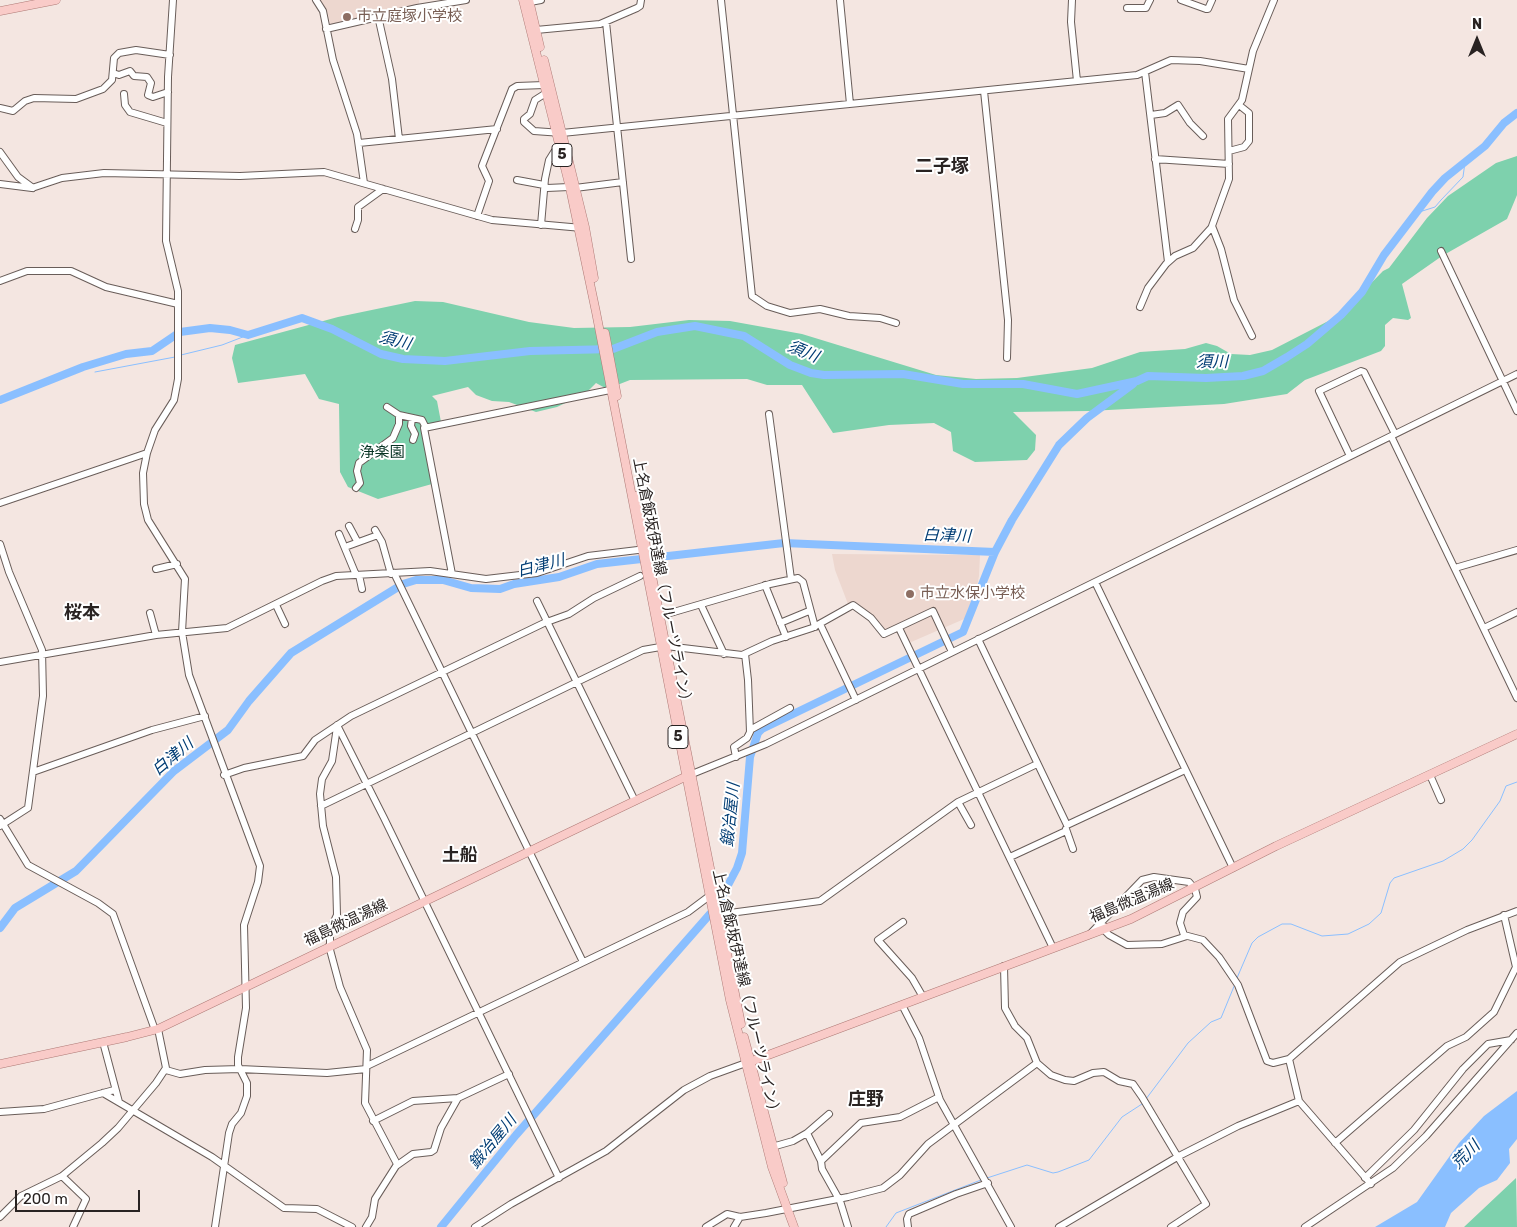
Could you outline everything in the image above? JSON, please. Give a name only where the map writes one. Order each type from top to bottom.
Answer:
[{"type":"main road","points":[[0,11],[56,0]]},
{"type":"main road","name":"上名倉飯坂伊達線（フルーツライン）","points":[[528,1],[582,228],[644,551],[645,574],[663,647],[716,920],[772,1167],[799,1227]]},
{"type":"main road","name":"上名倉飯坂伊達線（フルーツライン）","points":[[528,1],[545,89],[559,133],[560,148],[572,187]]},
{"type":"main road","name":"上名倉飯坂伊達線（フルーツライン）","points":[[608,364],[610,390],[644,551]]},
{"type":"main road","name":"上名倉飯坂伊達線（フルーツライン）","points":[[645,574],[660,616],[663,647]]},
{"type":"main road","name":"福島微温湯線","points":[[748,1062],[1103,930],[1159,907],[1233,868],[1517,734]]},
{"type":"main road","name":"福島微温湯線","points":[[0,1064],[156,1029],[689,775]]},
{"type":"main road","name":"上名倉飯坂伊達線（フルーツライン）","points":[[748,1062],[794,1227]]},
{"type":"street","points":[[172,0],[167,123],[166,245],[177,283],[178,369],[174,400],[158,425],[147,453],[143,477],[146,513],[177,564],[186,583],[182,632],[189,675],[205,716],[224,775],[257,853],[260,866],[258,882],[244,925],[245,1016],[238,1050],[240,1069],[247,1083],[247,1096],[241,1113],[229,1130],[222,1166],[219,1210],[215,1227]]},
{"type":"street","points":[[316,0],[323,11],[333,60],[359,144],[364,183]]},
{"type":"street","points":[[326,30],[378,16],[466,0]]},
{"type":"street","points":[[528,1],[541,0]]},
{"type":"street","points":[[536,30],[591,26],[606,22],[640,6],[641,0]]},
{"type":"street","points":[[720,0],[752,296],[767,306],[790,313],[820,310],[849,316],[880,318],[896,323]]},
{"type":"street","points":[[840,0],[850,104]]},
{"type":"street","points":[[1072,0],[1070,15],[1077,81]]},
{"type":"street","points":[[1127,8],[1146,8],[1150,0]]},
{"type":"street","points":[[1182,0],[1206,9],[1208,9],[1212,0]]},
{"type":"street","points":[[1140,307],[1148,288],[1168,262],[1175,256],[1193,248],[1212,228],[1228,184],[1230,164],[1228,119],[1239,105],[1255,47],[1274,0]]},
{"type":"street","points":[[378,16],[392,79],[399,139]]},
{"type":"street","points":[[606,22],[631,259]]},
{"type":"street","points":[[0,108],[13,111],[25,101],[34,98],[84,98],[107,86],[112,80],[114,58],[124,52],[136,50],[170,55]]},
{"type":"street","points":[[545,89],[536,100],[530,114],[523,121],[534,131],[559,133],[1077,81],[1145,72],[1163,61],[1175,59],[1200,61],[1249,70]]},
{"type":"street","points":[[113,73],[119,75],[130,71],[134,76],[147,77],[151,84],[148,95],[153,97],[168,92]]},
{"type":"street","points":[[1145,72],[1168,262]]},
{"type":"street","points":[[477,216],[489,182],[482,166],[513,87],[545,89]]},
{"type":"street","points":[[984,91],[1008,320],[1007,358]]},
{"type":"street","points":[[124,94],[126,105],[130,112],[167,123]]},
{"type":"street","points":[[1151,115],[1165,113],[1178,105],[1190,123],[1203,136]]},
{"type":"street","points":[[1229,151],[1244,147],[1249,141],[1248,112],[1239,105]]},
{"type":"street","points":[[359,144],[497,129]]},
{"type":"street","points":[[541,225],[549,160],[554,152],[560,148]]},
{"type":"street","points":[[0,152],[18,177],[34,188]]},
{"type":"street","points":[[1155,159],[1230,164]]},
{"type":"street","points":[[0,184],[34,188],[62,178],[104,173],[166,175],[210,173],[240,176],[324,172],[492,220],[582,228]]},
{"type":"street","points":[[517,180],[548,188],[623,182]]},
{"type":"street","points":[[355,228],[358,220],[358,207],[383,189]]},
{"type":"street","points":[[1212,228],[1221,249],[1234,300],[1252,336]]},
{"type":"street","points":[[1441,252],[1504,380],[1517,411]]},
{"type":"street","points":[[0,281],[27,271],[71,271],[106,287],[178,304]]},
{"type":"street","points":[[1350,456],[1319,391],[1361,370],[1364,372],[1517,698]]},
{"type":"street","points":[[689,775],[736,757],[856,700],[1517,374]]},
{"type":"street","points":[[452,574],[423,431],[426,428],[610,390]]},
{"type":"street","points":[[388,407],[399,415],[422,420],[426,428]]},
{"type":"street","points":[[769,414],[791,579]]},
{"type":"street","points":[[356,488],[360,483],[357,471],[359,463],[393,438],[399,424],[399,415]]},
{"type":"street","points":[[412,418],[411,426],[415,434],[413,440]]},
{"type":"street","points":[[0,503],[147,453]]},
{"type":"street","points":[[349,526],[357,542]]},
{"type":"street","points":[[345,547],[377,533],[382,542],[392,574],[584,962]]},
{"type":"street","points":[[339,534],[362,589]]},
{"type":"street","points":[[0,544],[43,655],[43,696],[28,808],[1,823],[28,865],[98,903],[113,914],[156,1029],[166,1070]]},
{"type":"street","points":[[1455,568],[1517,550]]},
{"type":"street","points":[[0,662],[156,635],[227,628],[331,577],[430,571],[480,579],[531,574],[588,556],[644,551]]},
{"type":"street","points":[[156,569],[177,564]]},
{"type":"street","points":[[224,775],[244,768],[303,756],[315,740],[351,716],[548,622],[569,614],[594,598],[645,574]]},
{"type":"street","points":[[660,616],[765,585],[791,579],[802,580],[809,611],[856,700]]},
{"type":"street","points":[[1096,582],[1233,868]]},
{"type":"street","points":[[765,585],[786,637]]},
{"type":"street","points":[[537,600],[635,801]]},
{"type":"street","points":[[276,605],[285,624]]},
{"type":"street","points":[[701,605],[724,654]]},
{"type":"street","points":[[321,806],[639,651],[663,647],[724,654],[745,654],[817,626],[853,605],[871,618],[884,634],[933,611],[952,652]]},
{"type":"street","points":[[780,623],[809,611]]},
{"type":"street","points":[[150,612],[156,635]]},
{"type":"street","points":[[1484,628],[1517,612]]},
{"type":"street","points":[[899,628],[1053,948]]},
{"type":"street","points":[[978,639],[1066,828],[1073,849]]},
{"type":"street","points":[[736,757],[734,747],[747,738],[750,730],[749,687],[745,654]]},
{"type":"street","points":[[750,730],[790,708]]},
{"type":"street","points":[[32,772],[152,730],[205,716]]},
{"type":"street","points":[[337,725],[368,783],[559,1178]]},
{"type":"street","points":[[337,725],[331,765],[322,779],[321,806],[322,826],[336,877],[337,906],[336,915],[330,930],[330,945],[340,987],[366,1047],[367,1067],[364,1099],[373,1121],[397,1164]]},
{"type":"street","points":[[716,920],[730,913],[820,901],[958,802],[1037,764]]},
{"type":"street","points":[[1010,857],[1185,770]]},
{"type":"street","points":[[1430,775],[1441,800]]},
{"type":"street","points":[[958,802],[971,825]]},
{"type":"street","points":[[1089,935],[1146,878],[1189,882],[1195,889],[1197,897],[1183,912],[1180,923],[1186,936]]},
{"type":"street","points":[[166,1070],[180,1074],[205,1070],[240,1069],[327,1073],[367,1067],[688,912],[712,897]]},
{"type":"street","points":[[1104,920],[1103,930],[1120,942],[1135,946],[1162,944],[1186,936],[1197,938],[1207,943],[1234,978],[1268,1062],[1289,1058],[1400,962],[1436,944],[1517,911]]},
{"type":"street","points":[[1335,1144],[1447,1046],[1466,1037],[1494,1012],[1516,967],[1504,915]]},
{"type":"street","points":[[903,922],[878,940],[912,978],[924,997]]},
{"type":"street","points":[[1004,966],[1005,1008],[1015,1026],[1027,1038],[1036,1063],[1051,1075],[1065,1080],[1074,1081],[1093,1072],[1104,1072],[1119,1082],[1133,1084],[1206,1204],[1171,1227]]},
{"type":"street","points":[[902,1005],[919,1038],[939,1097],[1011,1227]]},
{"type":"street","points":[[1305,1227],[1393,1168],[1421,1141],[1517,1033]]},
{"type":"street","points":[[1364,1178],[1414,1130],[1464,1069],[1488,1044],[1511,1040]]},
{"type":"street","points":[[103,1042],[114,1090],[119,1102]]},
{"type":"street","points":[[1289,1058],[1299,1102],[1371,1184]]},
{"type":"street","points":[[475,1227],[511,1204],[617,1144],[684,1090],[710,1076],[748,1062]]},
{"type":"street","points":[[706,1227],[724,1215],[740,1217],[838,1199],[876,1190],[887,1185],[900,1175],[921,1149],[1036,1063]]},
{"type":"street","points":[[0,1217],[20,1196],[62,1176],[113,1133],[166,1070]]},
{"type":"street","points":[[373,1121],[416,1100],[458,1098],[509,1074]]},
{"type":"street","points":[[0,1112],[44,1109],[114,1090]]},
{"type":"street","points":[[103,1093],[222,1166],[284,1208],[317,1209],[352,1227]]},
{"type":"street","points":[[821,1160],[854,1128],[864,1121],[900,1117],[939,1097]]},
{"type":"street","points":[[366,1227],[372,1217],[375,1199],[397,1164],[413,1154],[434,1150],[441,1128],[458,1098]]},
{"type":"street","points":[[1059,1227],[1178,1156],[1238,1126],[1299,1102]]},
{"type":"street","points":[[772,1147],[793,1141],[807,1133],[829,1114]]},
{"type":"street","points":[[807,1133],[821,1160],[822,1169],[838,1199],[848,1227]]},
{"type":"street","points":[[62,1176],[86,1199],[73,1227]]},
{"type":"street","points":[[908,1227],[907,1219],[909,1214],[988,1183]]},
{"type":"street","points":[[734,1227],[740,1217]]},
{"type":"shaded area","name":"市立庭塚小学校","points":[[320,0],[419,0],[419,5],[331,26],[327,11]]},
{"type":"shaded area","name":"市立水保小学校","points":[[832,554],[980,555],[979,576],[971,616],[909,643],[901,625],[884,632],[855,603],[848,604],[835,570]]},
{"type":"green space","name":"浄楽園","points":[[1517,156],[1517,195],[1507,219],[1442,256],[1402,284],[1411,318],[1408,320],[1393,318],[1385,325],[1385,346],[1381,351],[1305,380],[1287,394],[1224,404],[1089,411],[1013,412],[1036,435],[1035,450],[1027,460],[975,462],[953,451],[951,432],[934,423],[889,425],[833,433],[802,385],[767,385],[747,379],[630,380],[607,389],[596,383],[586,393],[557,407],[536,412],[509,402],[492,401],[476,395],[468,387],[432,396],[437,401],[441,422],[423,426],[421,431],[432,484],[378,499],[348,487],[340,472],[339,404],[319,399],[305,374],[238,383],[232,358],[235,345],[338,317],[415,301],[443,302],[529,322],[574,328],[630,327],[689,320],[730,321],[802,334],[936,375],[976,379],[1017,378],[1092,368],[1140,352],[1185,349],[1206,343],[1217,346],[1231,354],[1250,355],[1272,350],[1340,315],[1383,271],[1389,268],[1427,218],[1448,196],[1496,163]]},
{"type":"green space","points":[[1516,1178],[1517,1227],[1464,1227]]},
{"type":"water","name":"荒川","points":[[1517,1091],[1517,1139],[1509,1149],[1510,1163],[1497,1180],[1479,1188],[1451,1213],[1445,1227],[1375,1227],[1417,1202],[1459,1143],[1484,1116]]},
{"type":"waterway","name":"須川","points":[[0,400],[83,367],[126,354],[152,351],[180,332],[210,328],[230,330],[248,335],[302,318],[332,329],[381,354],[403,359],[445,361],[530,351],[613,349],[657,332],[695,326],[744,336],[790,365],[811,373],[824,375],[903,374],[963,384],[1023,384],[1077,394],[1137,381],[1148,376],[1206,378],[1243,376],[1263,371],[1287,357],[1307,344],[1341,315],[1362,292],[1384,255],[1432,192],[1445,178],[1485,146],[1504,123],[1517,113]]},
{"type":"waterway","points":[[1416,213],[1435,207],[1463,177],[1465,162]]},
{"type":"waterway","points":[[181,355],[222,345],[248,335]]},
{"type":"waterway","points":[[95,372],[175,357]]},
{"type":"waterway","name":"鍛冶屋川","points":[[441,1227],[516,1135],[717,906],[737,868],[742,853],[750,757],[758,733],[762,729],[963,632],[995,552],[1012,520],[1059,445],[1087,418],[1133,384]]},
{"type":"waterway","name":"白津川","points":[[0,928],[15,908],[76,871],[174,771],[228,730],[249,701],[291,653],[403,584],[416,580],[443,580],[471,588],[500,589],[514,584],[559,577],[597,564],[784,543],[995,552]]},
{"type":"waterway","points":[[1237,978],[1252,943],[1258,937],[1282,924],[1291,924],[1322,936],[1348,934],[1369,924],[1381,913],[1390,883],[1394,878],[1443,861],[1463,849],[1472,840],[1500,801],[1506,786],[1517,782]]},
{"type":"waterway","points":[[1146,1099],[1188,1043],[1211,1022],[1221,1018],[1235,984]]},
{"type":"waterway","points":[[987,1178],[1027,1165],[1053,1173],[1089,1160],[1122,1117],[1142,1104]]},
{"type":"waterway","points":[[886,1227],[896,1213],[981,1180]]},
{"type":"place","name":"市立庭塚小学校","points":[[347,17]]},
{"type":"place","name":"市立水保小学校","points":[[910,594]]},
{"type":"district","name":"二子塚","points":[[942,167]]},
{"type":"district","name":"桜本","points":[[82,613]]},
{"type":"district","name":"土船","points":[[460,856]]},
{"type":"district","name":"庄野","points":[[866,1100]]}]
